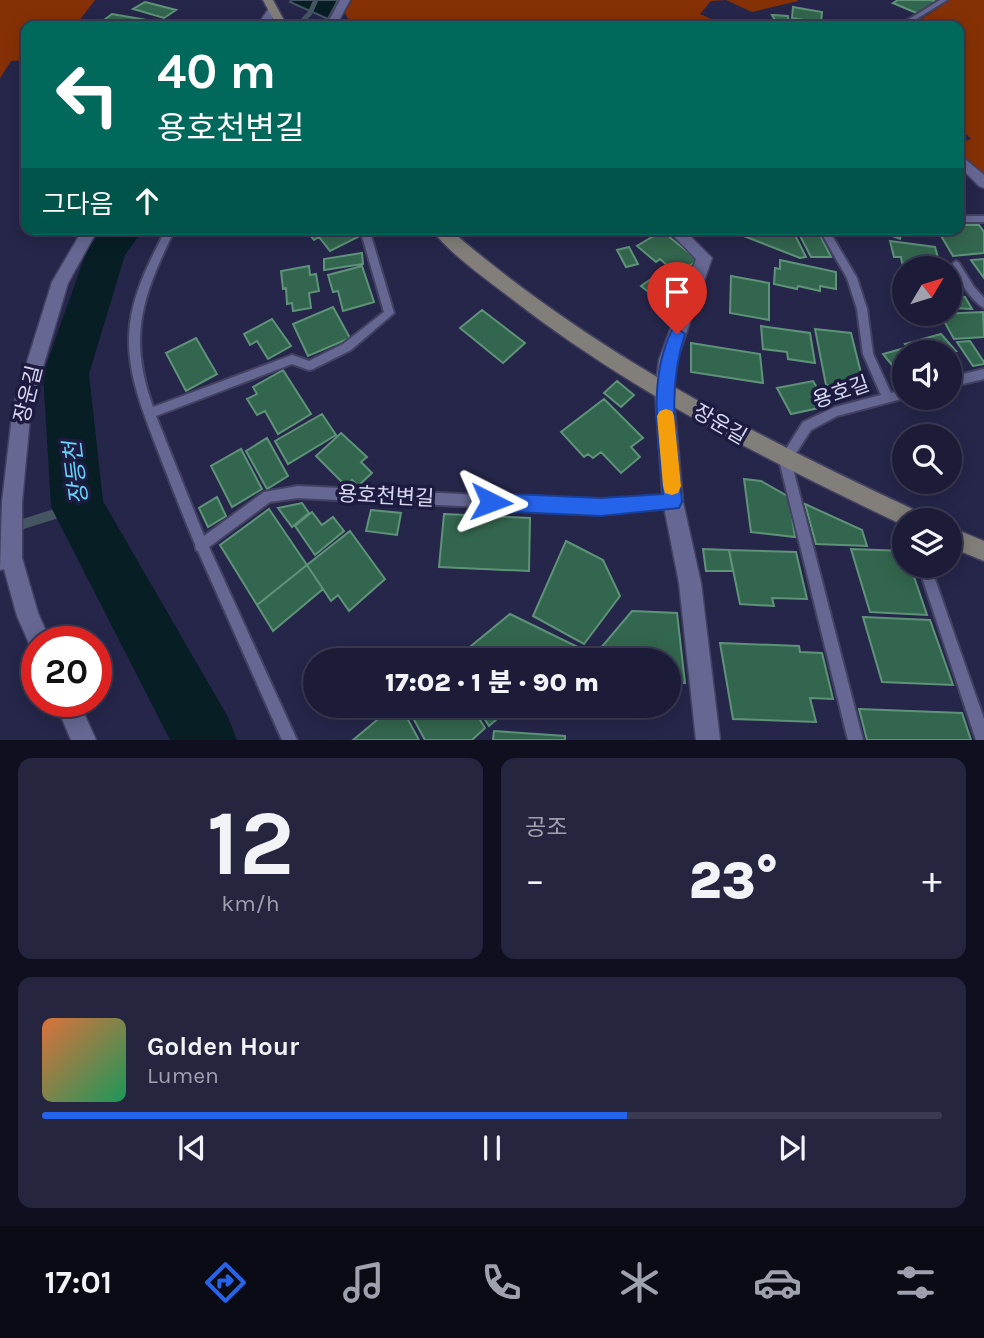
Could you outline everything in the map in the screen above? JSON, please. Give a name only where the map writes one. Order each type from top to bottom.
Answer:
[{"type":"street","points":[[334,21],[345,0]]},
{"type":"street","points":[[271,5],[279,21]]},
{"type":"street","points":[[964,163],[984,183]]},
{"type":"street","name":"장운길","points":[[6,558],[22,407],[60,282],[87,235]]},
{"type":"street","name":"장운길","points":[[445,235],[464,253],[593,350],[785,460],[892,511]]},
{"type":"street","points":[[680,235],[704,258],[668,360],[664,391],[673,502],[690,583],[708,740]]},
{"type":"street","points":[[962,542],[984,551]]},
{"type":"street","points":[[6,558],[33,626]]},
{"type":"street","points":[[74,717],[84,740]]},
{"type":"lane","points":[[909,21],[944,0]]},
{"type":"lane","points":[[964,219],[984,219]]},
{"type":"lane","points":[[168,235],[154,261],[136,314],[134,340],[137,369],[150,413],[200,546],[290,740]]},
{"type":"lane","points":[[150,413],[292,359],[309,366],[347,347],[389,313],[366,235]]},
{"type":"lane","name":"용호길","points":[[827,235],[852,278],[862,309],[867,354],[888,398]]},
{"type":"lane","points":[[962,275],[984,304]]},
{"type":"lane","points":[[962,379],[984,374]]},
{"type":"lane","name":"용호길","points":[[785,460],[807,426],[835,412],[892,397]]},
{"type":"lane","points":[[785,460],[856,740]]},
{"type":"lane","name":"용호천변길","points":[[200,546],[268,496],[298,492],[601,507],[673,502]]},
{"type":"lane","points":[[928,578],[984,740]]},
{"type":"shaded area","points":[[0,0],[95,0],[79,21],[21,21],[21,60],[11,61],[0,78]]},
{"type":"shaded area","points":[[352,0],[726,0],[711,1],[700,14],[716,21],[349,21],[345,13]]},
{"type":"shaded area","points":[[726,0],[798,0],[798,1],[752,12]]},
{"type":"shaded area","points":[[950,0],[984,0],[984,177],[964,157],[964,141],[971,139],[964,132],[964,21],[918,21]]},
{"type":"water","points":[[338,0],[328,19],[290,2]]},
{"type":"building","points":[[898,0],[937,2],[919,14],[893,3]]},
{"type":"building","points":[[145,2],[176,10],[164,18],[133,9]]},
{"type":"building","points":[[793,7],[822,12],[821,21],[792,18]]},
{"type":"building","points":[[112,14],[153,21],[103,21]]},
{"type":"building","points":[[772,15],[788,16],[788,21],[776,21]]},
{"type":"building","points":[[964,225],[979,225],[984,232],[984,253],[953,256],[941,235],[964,235]]},
{"type":"building","points":[[310,235],[358,237],[330,251],[319,237],[314,240]]},
{"type":"building","points":[[655,235],[667,235],[698,260],[677,274],[660,259],[656,262],[637,246]]},
{"type":"building","points":[[741,235],[795,235],[806,257],[800,258]]},
{"type":"building","points":[[800,235],[820,235],[831,257],[811,257]]},
{"type":"building","points":[[890,241],[935,247],[938,256],[894,256]]},
{"type":"building","points":[[629,247],[638,264],[626,267],[617,250]]},
{"type":"building","points":[[362,253],[363,264],[324,270],[324,259]]},
{"type":"building","points":[[984,259],[984,278],[971,260]]},
{"type":"building","points":[[780,260],[836,272],[836,289],[820,286],[820,291],[774,284],[775,268],[780,269]]},
{"type":"building","points":[[309,266],[310,275],[316,274],[319,291],[309,293],[311,308],[293,311],[292,303],[287,304],[281,271]]},
{"type":"building","points":[[362,266],[374,302],[343,311],[338,291],[333,292],[328,275]]},
{"type":"building","points":[[731,276],[769,283],[769,320],[730,313]]},
{"type":"building","points":[[654,277],[679,297],[673,301],[679,306],[672,311],[641,286]]},
{"type":"building","points":[[962,297],[965,297],[972,309],[962,309]]},
{"type":"building","points":[[333,307],[350,338],[308,356],[293,324]]},
{"type":"building","points":[[482,310],[525,343],[503,363],[460,328]]},
{"type":"building","points":[[983,312],[984,337],[954,339],[947,326],[962,326],[962,313]]},
{"type":"building","points":[[272,319],[291,346],[268,359],[257,341],[250,345],[244,334]]},
{"type":"building","points":[[761,326],[810,333],[815,363],[788,359],[787,352],[763,349]]},
{"type":"building","points":[[815,329],[851,333],[865,389],[826,385]]},
{"type":"building","points":[[941,334],[946,340],[919,340]]},
{"type":"building","points":[[196,338],[217,374],[186,391],[166,353]]},
{"type":"building","points":[[970,341],[984,364],[973,366],[962,350],[962,342]]},
{"type":"building","points":[[691,343],[760,354],[763,383],[691,372]]},
{"type":"building","points":[[892,352],[892,365],[883,354]]},
{"type":"building","points":[[283,370],[311,414],[278,434],[265,411],[257,415],[247,399],[257,394],[253,387]]},
{"type":"building","points":[[617,381],[634,395],[621,407],[604,393]]},
{"type":"building","points":[[813,381],[828,406],[791,414],[777,388]]},
{"type":"building","points":[[604,399],[643,438],[631,447],[640,457],[621,473],[601,452],[593,458],[588,454],[584,457],[561,432]]},
{"type":"building","points":[[322,414],[336,435],[288,464],[275,441]]},
{"type":"building","points":[[341,433],[367,457],[361,462],[372,473],[358,486],[352,480],[346,486],[316,456]]},
{"type":"building","points":[[267,438],[288,476],[267,489],[246,451]]},
{"type":"building","points":[[241,449],[262,489],[232,507],[211,466]]},
{"type":"building","points":[[744,479],[761,481],[789,497],[795,537],[751,532]]},
{"type":"building","points":[[217,497],[226,516],[208,527],[199,508]]},
{"type":"building","points":[[302,503],[309,513],[292,527],[278,508]]},
{"type":"building","points":[[805,504],[862,530],[867,546],[816,544]]},
{"type":"building","points":[[269,509],[307,565],[257,605],[220,545]]},
{"type":"building","points":[[371,510],[401,513],[397,535],[366,531]]},
{"type":"building","points":[[312,512],[322,525],[333,517],[344,531],[315,555],[295,526]]},
{"type":"building","points":[[444,514],[530,518],[529,571],[439,567]]},
{"type":"building","points":[[350,531],[385,579],[349,611],[338,595],[331,601],[307,565]]},
{"type":"building","points":[[566,541],[603,560],[620,596],[584,644],[533,616]]},
{"type":"building","points":[[703,549],[729,550],[733,571],[706,571]]},
{"type":"building","points":[[851,549],[892,551],[892,578],[914,578],[927,615],[870,612]]},
{"type":"building","points":[[729,550],[796,552],[807,599],[772,598],[774,606],[740,604]]},
{"type":"building","points":[[307,565],[323,589],[273,631],[257,605]]},
{"type":"building","points":[[632,611],[677,613],[681,648],[601,648]]},
{"type":"building","points":[[510,614],[580,648],[469,648]]},
{"type":"building","points":[[863,617],[930,620],[953,685],[882,682]]},
{"type":"building","points":[[720,643],[799,646],[800,652],[822,653],[833,699],[810,698],[816,722],[733,719]]},
{"type":"building","points":[[681,648],[685,683],[681,683]]},
{"type":"building","points":[[859,709],[962,713],[971,740],[867,740]]},
{"type":"building","points":[[379,718],[407,718],[419,740],[353,740]]},
{"type":"building","points":[[413,718],[479,718],[485,728],[472,740],[425,740]]},
{"type":"building","points":[[484,718],[498,718],[489,726]]},
{"type":"building","points":[[494,731],[565,736],[565,740],[493,740]]},
{"type":"waterway","name":"장등천","points":[[303,21],[316,0]]},
{"type":"waterway","name":"장등천","points":[[120,235],[107,250],[66,374],[77,507],[205,740]]},
{"type":"waterway","points":[[23,524],[77,507]]},
{"type":"slow traffic","points":[[666,416],[672,486]]},
{"type":"route","points":[[491,502],[601,507],[673,502],[664,391],[668,360],[677,334]]}]
